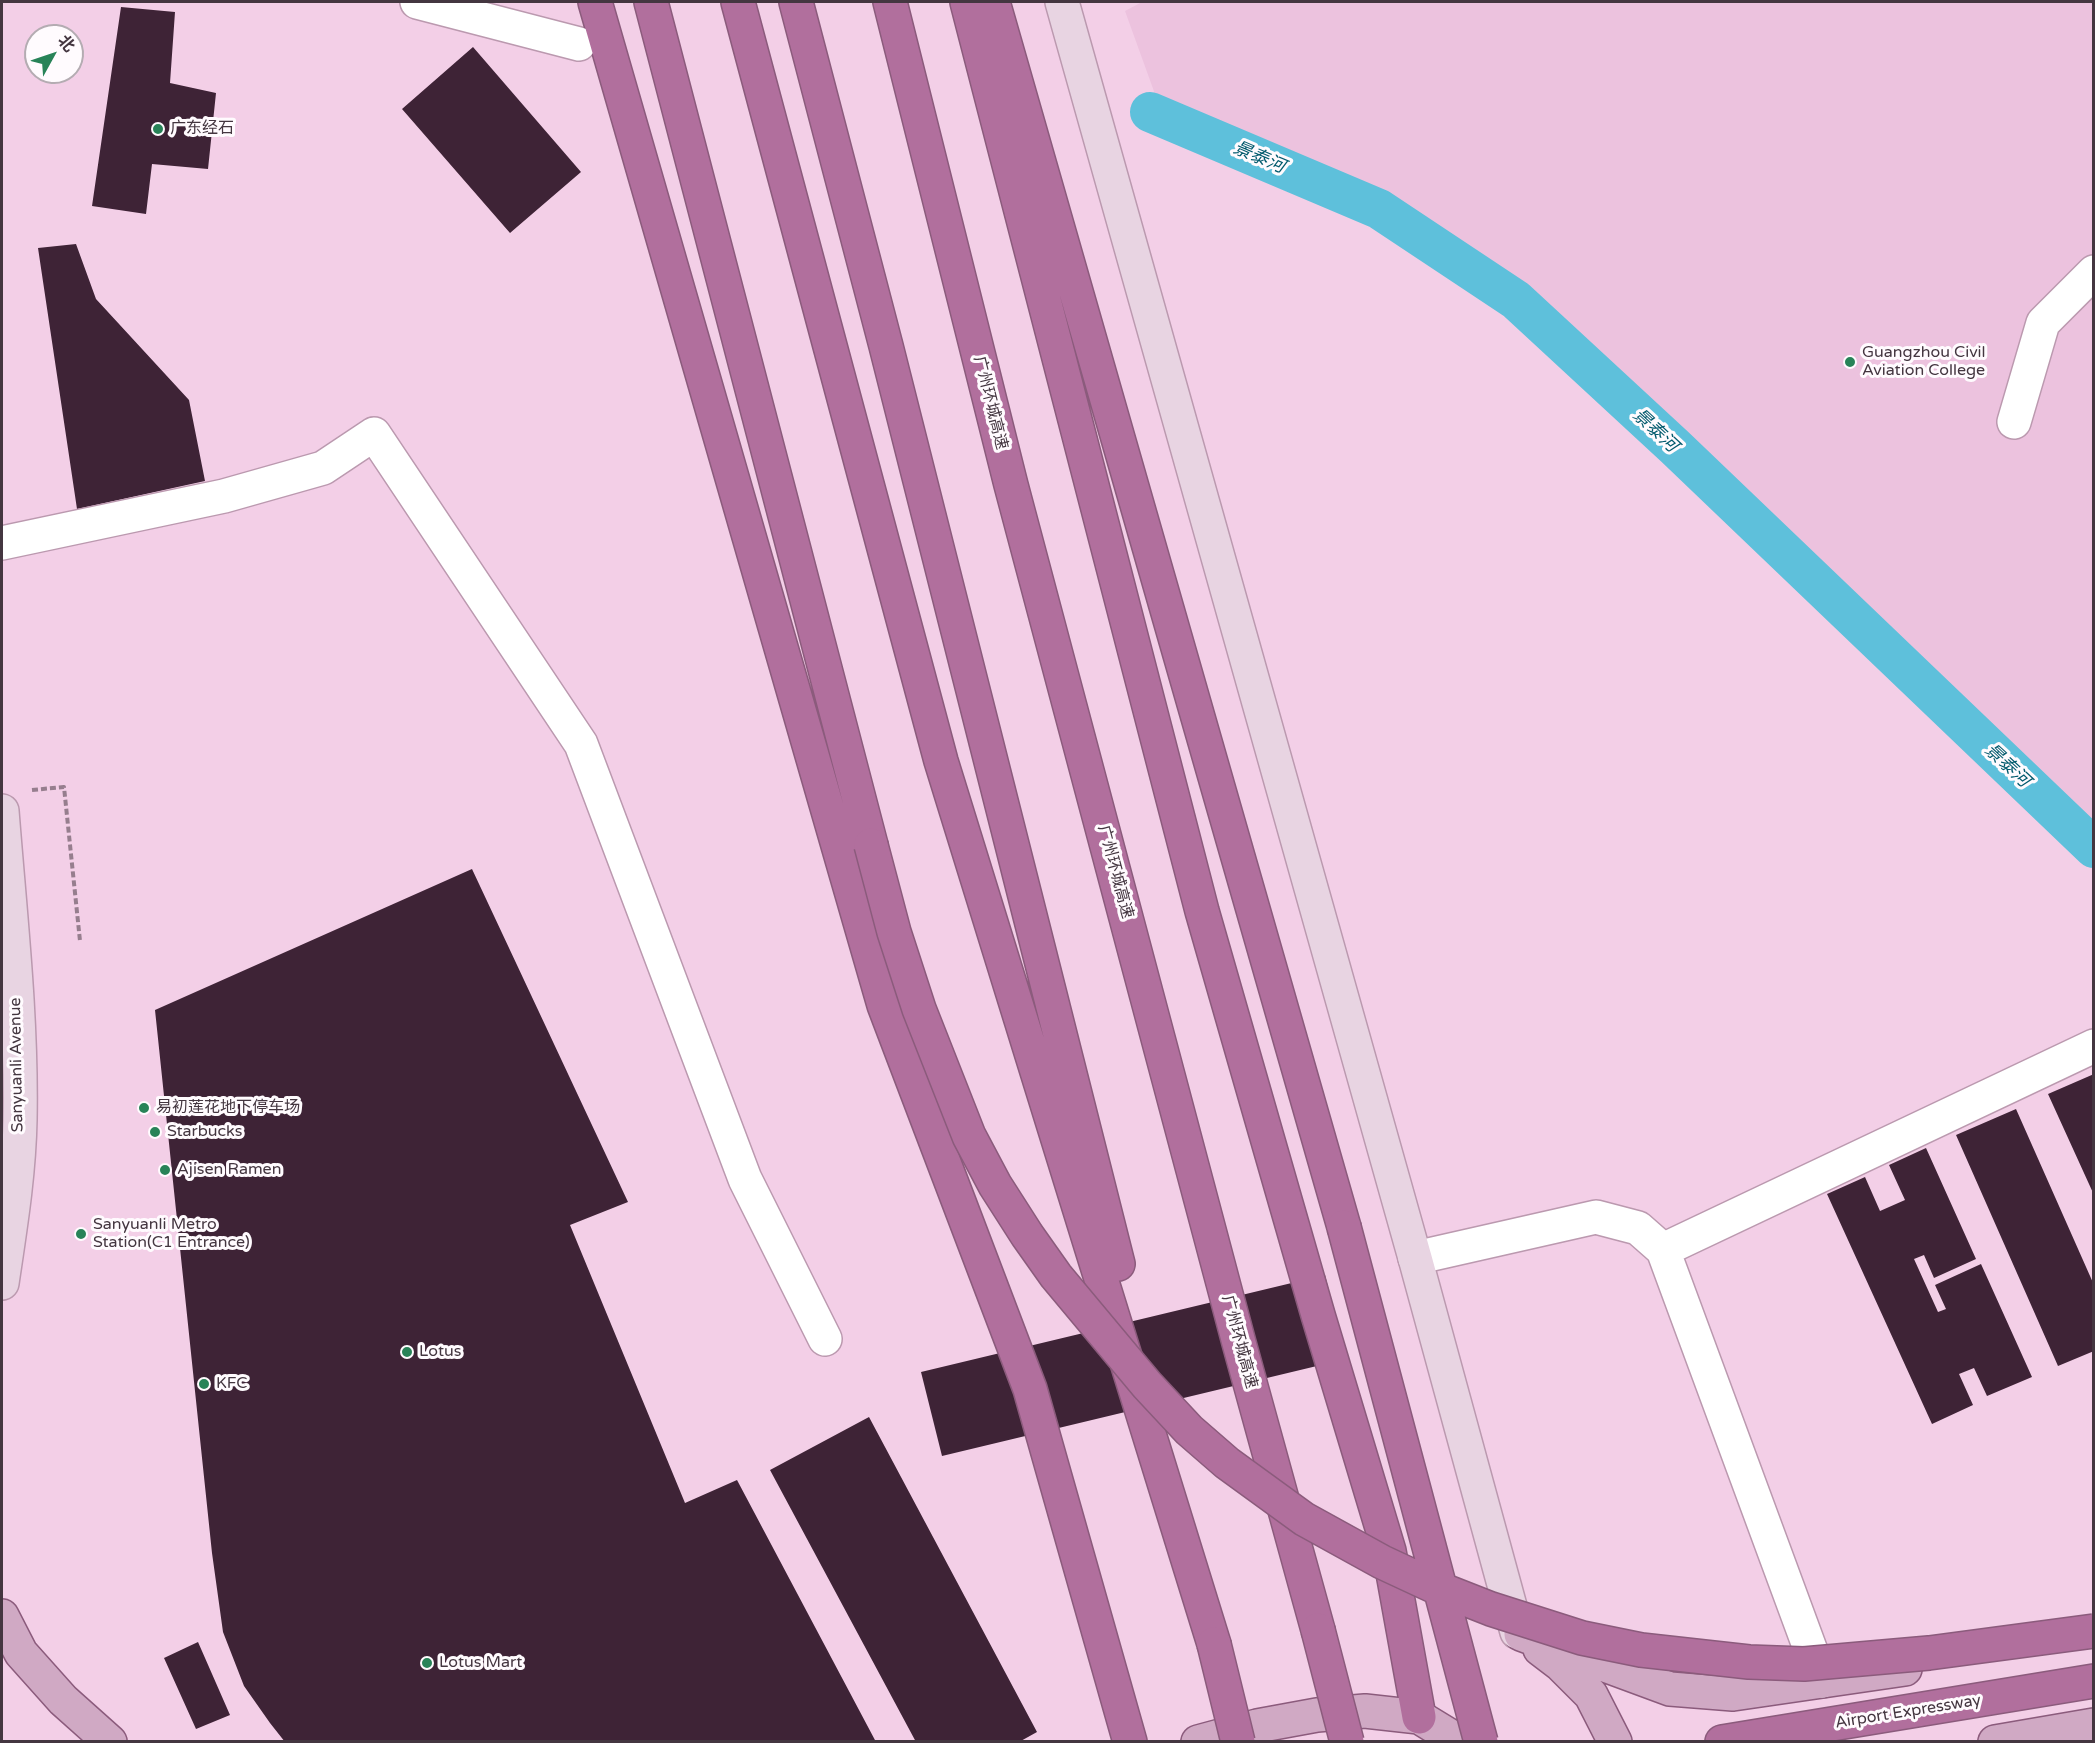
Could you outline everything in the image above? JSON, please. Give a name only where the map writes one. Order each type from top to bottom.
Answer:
[{"type":"highway","points":[[595,2],[884,1005],[1030,1389],[1130,1742]]},
{"type":"highway","points":[[651,2],[846,755],[894,932],[919,1009],[969,1136],[995,1185],[1056,1276],[1147,1385],[1189,1430],[1227,1463],[1263,1491],[1314,1525],[1372,1557],[1440,1589],[1501,1613],[1582,1638],[1641,1650],[1749,1662],[1804,1664],[1929,1653],[2094,1631]]},
{"type":"highway","points":[[738,2],[941,761],[1214,1644]]},
{"type":"highway","points":[[796,2],[886,346],[1238,1742]]},
{"type":"highway","name":"广州环城高速","points":[[890,2],[1011,485],[1347,1742]]},
{"type":"highway","points":[[967,2],[1202,911],[1389,1551],[1419,1717]]},
{"type":"highway","points":[[993,2],[1341,1215],[1481,1742]]},
{"type":"highway","name":"Airport Expressway","points":[[1722,1742],[2094,1681]]},
{"type":"main road","points":[[1062,2],[1415,1258],[1517,1632],[1561,1665],[1591,1695],[1616,1742]]},
{"type":"main road","name":"Sanyuanli Avenue","points":[[2,811],[18,1010],[20,1121],[12,1220],[2,1283]]},
{"type":"main road","points":[[1389,1551],[1438,1595],[1517,1632],[1670,1689],[1733,1694],[2094,1641]]},
{"type":"main road","points":[[2,1616],[21,1653],[63,1700],[110,1742]]},
{"type":"main road","points":[[1198,1742],[1257,1726],[1317,1715],[1365,1711],[1419,1717],[1460,1742]]},
{"type":"main road","points":[[1995,1742],[2094,1725]]},
{"type":"street","points":[[417,2],[579,44]]},
{"type":"street","points":[[2014,422],[2043,323],[2094,272]]},
{"type":"street","points":[[2,543],[224,496],[323,468],[374,434],[581,744],[746,1179],[825,1339]]},
{"type":"street","points":[[1663,1250],[2094,1046]]},
{"type":"street","points":[[1415,1258],[1596,1217],[1638,1228],[1663,1250],[1822,1682]]},
{"type":"path","points":[[64,787],[80,941]]},
{"type":"shaded area","name":"Guangzhou Civil Aviation College","points":[[1142,2],[2093,2],[2093,829],[1526,286],[1389,202],[1160,108],[1125,11]]},
{"type":"building","name":"广东经石","points":[[121,7],[175,12],[170,83],[216,93],[208,169],[152,164],[146,214],[92,206]]},
{"type":"building","points":[[473,47],[581,172],[510,233],[402,109]]},
{"type":"building","points":[[76,244],[96,299],[189,400],[205,481],[77,509],[38,248]]},
{"type":"building","name":"Lotus","points":[[472,869],[628,1202],[570,1225],[685,1503],[737,1480],[876,1742],[285,1742],[244,1686],[223,1632],[212,1553],[155,1010]]},
{"type":"building","points":[[2094,1074],[2094,1195],[2048,1094]]},
{"type":"building","points":[[2016,1109],[2094,1285],[2094,1351],[2058,1366],[1956,1135]]},
{"type":"building","points":[[1926,1148],[1976,1259],[1934,1278],[1924,1255],[1914,1259],[1938,1312],[1946,1309],[1935,1285],[1981,1264],[2032,1377],[1987,1396],[1974,1368],[1959,1374],[1973,1405],[1932,1424],[1827,1194],[1865,1177],[1880,1211],[1905,1200],[1889,1165]]},
{"type":"building","points":[[1325,1275],[1346,1359],[942,1456],[921,1372]]},
{"type":"building","points":[[869,1417],[1037,1732],[1019,1742],[916,1742],[770,1470]]},
{"type":"building","points":[[198,1642],[230,1715],[196,1729],[164,1658]]},
{"type":"waterway","name":"景泰河","points":[[1150,112],[1379,209],[1516,300],[1675,447],[2094,848]]},
{"type":"place","name":"广东经石","points":[[158,129]]},
{"type":"place","name":"Guangzhou Civil Aviation College","points":[[1850,362]]},
{"type":"place","name":"易初莲花地下停车场","points":[[144,1108]]},
{"type":"place","name":"Starbucks","points":[[155,1132]]},
{"type":"place","name":"Ajisen Ramen","points":[[165,1170]]},
{"type":"place","name":"Sanyuanli Metro Station(C1 Entrance)","points":[[81,1234]]},
{"type":"place","name":"Lotus","points":[[407,1352]]},
{"type":"place","name":"KFC","points":[[204,1384]]},
{"type":"place","name":"Lotus Mart","points":[[427,1663]]}]
